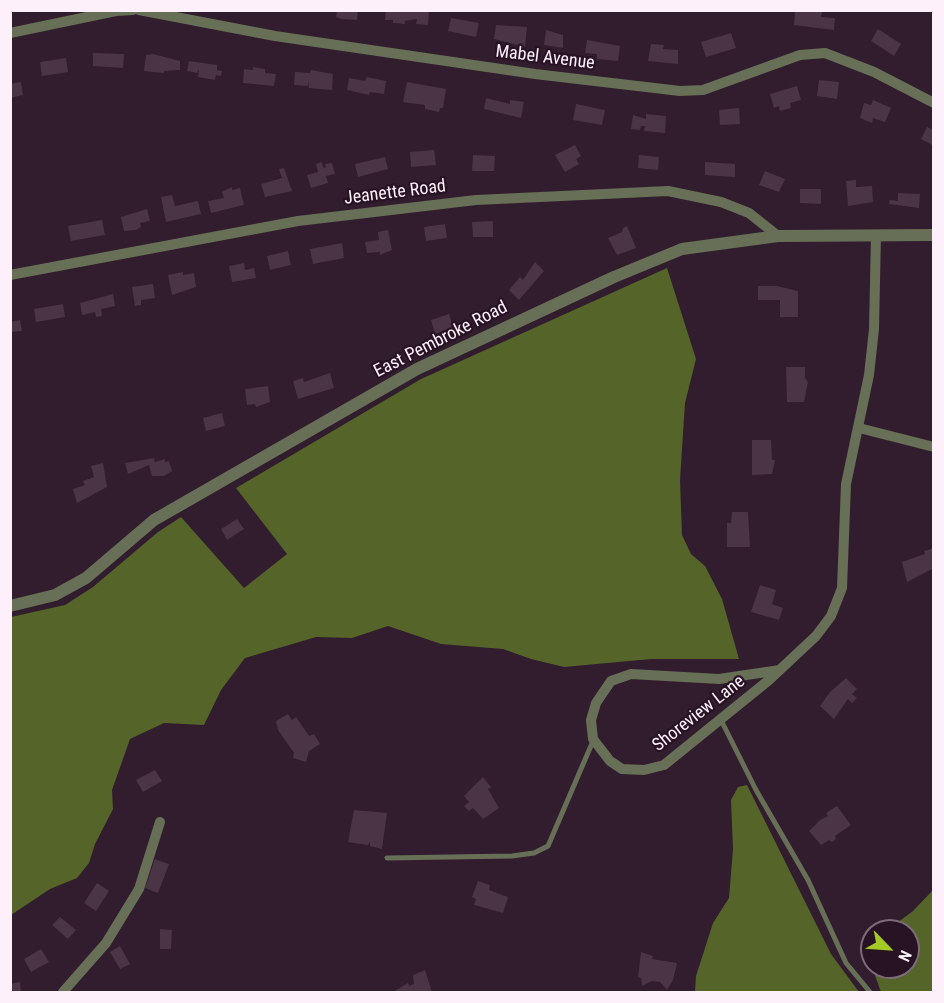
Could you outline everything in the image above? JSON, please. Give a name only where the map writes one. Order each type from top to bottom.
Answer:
[{"type":"street","points":[[10,33],[116,11],[133,10]]},
{"type":"street","name":"Mabel Avenue","points":[[139,10],[299,40],[536,74],[680,91],[703,90],[800,55],[825,53],[874,72],[933,103]]},
{"type":"street","name":"Jeanette Road","points":[[10,274],[298,221],[476,200],[668,191],[721,202],[749,213],[778,236]]},
{"type":"street","name":"Shoreview Lane","points":[[780,670],[719,679],[639,674],[611,681],[596,703],[591,720],[593,740],[610,761],[622,769],[644,770],[664,765],[780,670],[816,636],[831,616],[840,597],[846,484],[869,375],[874,329],[876,235]]},
{"type":"street","name":"East Pembroke Road","points":[[10,606],[55,595],[87,578],[154,520],[417,369],[614,277],[682,249],[778,236],[933,235]]},
{"type":"street","points":[[859,428],[933,447]]},
{"type":"street","points":[[63,993],[106,943],[139,889],[160,822]]},
{"type":"lane","points":[[720,719],[756,790],[808,880],[846,963],[870,993]]},
{"type":"lane","points":[[387,858],[512,856],[534,854],[548,846],[593,740]]},
{"type":"green space","points":[[667,268],[696,359],[685,403],[680,480],[682,535],[691,554],[705,566],[722,599],[739,659],[651,659],[564,667],[503,649],[441,644],[388,626],[352,638],[316,637],[245,658],[221,690],[204,725],[164,723],[130,739],[112,790],[113,809],[95,844],[89,863],[77,878],[50,889],[11,915],[11,617],[65,605],[93,587],[158,532],[181,517],[244,588],[287,554],[236,488],[421,379]]},
{"type":"green space","points":[[747,785],[831,954],[859,992],[695,992],[696,976],[713,923],[729,898],[733,849],[731,800],[738,787]]},
{"type":"green space","points":[[933,890],[933,992],[881,992],[876,979],[920,979],[920,919],[902,919]]},
{"type":"building","points":[[337,10],[358,10],[357,20],[336,17]]},
{"type":"building","points":[[386,10],[429,12],[428,25],[416,24],[417,19],[405,21],[405,24],[393,23],[393,20],[385,20]]},
{"type":"building","points":[[795,11],[822,12],[821,17],[835,18],[834,30],[794,25]]},
{"type":"building","points":[[451,18],[479,23],[476,37],[448,31]]},
{"type":"building","points":[[496,25],[527,27],[525,47],[494,39]]},
{"type":"building","points":[[878,29],[901,44],[894,56],[871,41]]},
{"type":"building","points":[[546,30],[563,35],[563,48],[544,45]]},
{"type":"building","points":[[731,33],[736,48],[706,57],[701,42]]},
{"type":"building","points":[[587,40],[620,46],[618,61],[597,59],[597,54],[585,53]]},
{"type":"building","points":[[651,44],[664,45],[663,49],[678,50],[678,64],[648,61]]},
{"type":"building","points":[[93,53],[124,54],[123,68],[93,66]]},
{"type":"building","points":[[153,54],[180,61],[180,70],[164,71],[164,73],[144,71],[146,55]]},
{"type":"building","points":[[66,58],[68,72],[42,76],[40,62]]},
{"type":"building","points":[[189,61],[217,65],[217,70],[222,71],[221,76],[216,75],[215,80],[198,77],[199,69],[197,73],[187,71]]},
{"type":"building","points":[[253,67],[265,69],[265,73],[276,74],[274,86],[243,83],[244,69],[253,70]]},
{"type":"building","points":[[311,70],[333,74],[332,90],[309,88],[308,81],[308,86],[294,85],[295,72],[310,73]]},
{"type":"building","points":[[367,77],[386,81],[384,94],[370,92],[369,95],[347,90],[349,78],[365,81]]},
{"type":"building","points":[[819,80],[839,82],[837,99],[817,96]]},
{"type":"building","points":[[21,82],[23,95],[10,98],[10,84]]},
{"type":"building","points":[[407,82],[446,89],[443,108],[440,108],[439,112],[425,109],[425,105],[403,102]]},
{"type":"building","points":[[797,86],[801,100],[790,103],[791,108],[780,111],[779,106],[774,108],[770,94]]},
{"type":"building","points":[[486,98],[510,104],[510,100],[524,102],[521,118],[484,109]]},
{"type":"building","points":[[873,100],[891,108],[885,122],[873,118],[872,123],[860,118],[864,103],[871,105]]},
{"type":"building","points":[[576,104],[605,110],[602,125],[573,120]]},
{"type":"building","points":[[739,108],[740,124],[720,125],[719,110]]},
{"type":"building","points":[[646,114],[666,116],[665,133],[644,131],[645,126],[641,126],[640,130],[631,129],[633,115],[646,119]]},
{"type":"building","points":[[927,127],[934,130],[934,146],[921,139]]},
{"type":"building","points":[[575,145],[581,156],[576,159],[579,164],[565,172],[555,155]]},
{"type":"building","points":[[434,150],[436,165],[411,167],[410,152]]},
{"type":"building","points":[[473,155],[495,156],[494,171],[472,171]]},
{"type":"building","points":[[639,155],[659,157],[658,170],[638,168]]},
{"type":"building","points":[[385,157],[388,169],[358,177],[355,164]]},
{"type":"building","points":[[322,162],[323,168],[326,167],[325,164],[332,163],[335,174],[326,176],[328,183],[311,188],[307,175],[318,172],[316,164]]},
{"type":"building","points":[[705,162],[735,164],[735,177],[705,175]]},
{"type":"building","points":[[284,168],[292,191],[265,197],[261,184],[282,178],[279,169]]},
{"type":"building","points":[[765,171],[785,179],[779,192],[759,185]]},
{"type":"building","points":[[856,180],[856,187],[872,186],[873,202],[848,206],[846,181]]},
{"type":"building","points":[[232,187],[232,190],[240,188],[244,205],[211,213],[208,201],[224,198],[222,192]]},
{"type":"building","points":[[800,189],[821,189],[821,204],[800,203]]},
{"type":"building","points":[[898,193],[920,194],[919,208],[889,204],[890,200],[898,201]]},
{"type":"building","points":[[172,195],[175,206],[198,201],[201,214],[166,222],[161,197]]},
{"type":"building","points":[[147,209],[150,221],[140,223],[141,227],[136,230],[124,231],[121,217]]},
{"type":"building","points":[[102,220],[105,235],[71,241],[68,226]]},
{"type":"building","points":[[493,221],[493,237],[473,237],[472,222]]},
{"type":"building","points":[[445,224],[447,238],[426,241],[424,227]]},
{"type":"building","points":[[627,226],[636,248],[617,255],[608,238],[622,232]]},
{"type":"building","points":[[388,230],[392,250],[380,255],[380,252],[367,253],[365,242],[379,240],[378,232]]},
{"type":"building","points":[[342,243],[344,258],[313,264],[310,249]]},
{"type":"building","points":[[288,251],[291,265],[270,270],[267,256]]},
{"type":"building","points":[[535,262],[544,271],[519,300],[509,290],[520,277],[523,280]]},
{"type":"building","points":[[244,263],[245,270],[254,268],[256,278],[232,282],[229,266]]},
{"type":"building","points":[[183,272],[183,275],[194,273],[196,287],[172,295],[168,275]]},
{"type":"building","points":[[153,284],[155,298],[141,300],[141,305],[135,306],[132,287]]},
{"type":"building","points":[[758,286],[777,286],[798,291],[798,317],[780,317],[780,300],[758,300]]},
{"type":"building","points":[[113,294],[115,306],[101,309],[102,316],[96,317],[95,312],[82,315],[80,303]]},
{"type":"building","points":[[63,304],[65,317],[36,322],[34,309]]},
{"type":"building","points":[[449,314],[453,327],[435,334],[431,320]]},
{"type":"building","points":[[20,320],[22,331],[11,332],[10,322]]},
{"type":"building","points":[[786,367],[805,367],[805,378],[808,382],[804,402],[787,402]]},
{"type":"building","points":[[330,373],[334,388],[298,399],[293,381],[303,378],[304,382]]},
{"type":"building","points":[[268,386],[270,402],[256,407],[255,404],[247,405],[245,389]]},
{"type":"building","points":[[222,413],[225,426],[206,431],[203,418]]},
{"type":"building","points":[[752,440],[771,440],[772,460],[775,460],[772,474],[752,475]]},
{"type":"building","points":[[154,458],[155,462],[165,459],[165,462],[169,461],[172,471],[164,476],[152,476],[149,465],[128,474],[125,463]]},
{"type":"building","points":[[103,463],[107,487],[77,503],[73,489],[85,485],[83,481],[94,477],[91,466]]},
{"type":"building","points":[[732,512],[748,512],[750,547],[727,547],[727,523],[731,523]]},
{"type":"building","points":[[237,519],[244,529],[227,540],[221,529]]},
{"type":"building","points":[[934,548],[934,568],[907,582],[902,562],[925,554],[924,551]]},
{"type":"building","points":[[760,585],[776,590],[772,604],[783,608],[779,620],[751,612]]},
{"type":"building","points":[[846,678],[857,689],[852,694],[857,698],[852,703],[848,699],[834,719],[820,706],[830,692]]},
{"type":"building","points":[[288,714],[292,720],[296,717],[309,736],[314,734],[320,744],[309,751],[306,762],[293,758],[294,753],[278,730],[276,721]]},
{"type":"building","points":[[155,770],[162,781],[143,792],[136,780]]},
{"type":"building","points":[[483,777],[491,787],[488,789],[499,808],[483,819],[473,808],[469,811],[464,806],[469,802],[464,796]]},
{"type":"building","points":[[837,806],[851,825],[835,836],[836,839],[832,842],[829,840],[821,845],[809,831],[820,820],[828,816],[826,813]]},
{"type":"building","points":[[354,810],[387,813],[382,849],[370,846],[370,842],[368,845],[348,842]]},
{"type":"building","points":[[155,859],[169,864],[158,893],[145,888]]},
{"type":"building","points":[[478,881],[490,885],[489,890],[508,897],[503,913],[474,905],[476,899],[472,897]]},
{"type":"building","points":[[97,883],[109,891],[96,911],[84,903]]},
{"type":"building","points":[[60,917],[76,930],[68,939],[52,925]]},
{"type":"building","points":[[160,929],[172,930],[171,949],[160,949]]},
{"type":"building","points":[[120,946],[130,964],[120,969],[110,952]]},
{"type":"building","points":[[41,949],[49,962],[31,972],[24,959]]},
{"type":"building","points":[[641,952],[653,956],[652,959],[677,963],[673,980],[667,990],[660,982],[652,981],[642,986],[641,978],[638,977]]},
{"type":"building","points":[[425,970],[432,992],[393,992],[408,983],[409,986],[414,984],[413,975]]},
{"type":"building","points":[[20,982],[21,992],[10,992],[10,984]]}]
